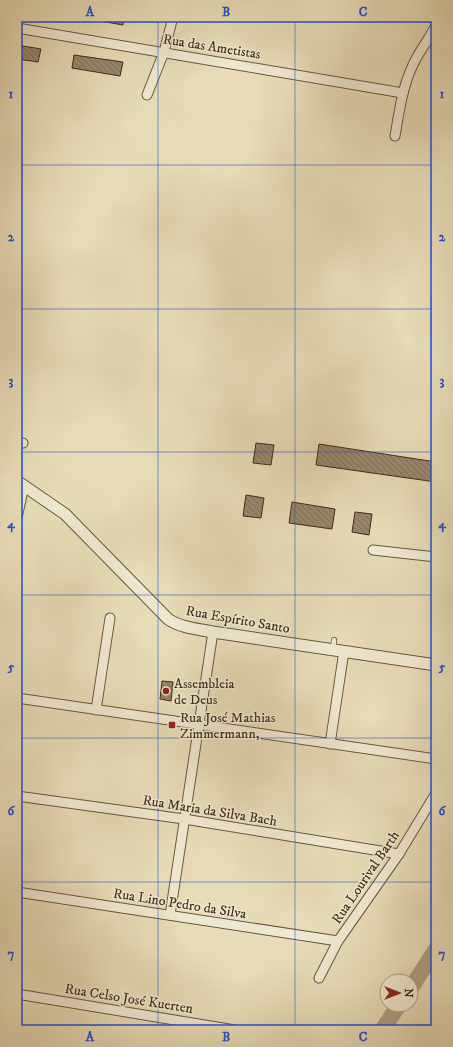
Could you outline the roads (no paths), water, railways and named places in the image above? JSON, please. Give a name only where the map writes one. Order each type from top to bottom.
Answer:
[{"type":"street","points":[[147,95],[164,52],[173,17]]},
{"type":"street","points":[[395,136],[403,92],[411,68],[420,50],[434,35],[436,25]]},
{"type":"street","name":"Rua das Ametistas","points":[[17,28],[403,92]]},
{"type":"street","points":[[17,518],[21,484]]},
{"type":"street","name":"Rua Espírito Santo","points":[[21,484],[65,514],[168,619],[180,625],[213,632],[337,647],[436,665]]},
{"type":"street","points":[[372,550],[436,557]]},
{"type":"street","points":[[96,710],[110,618]]},
{"type":"street","points":[[170,915],[213,632]]},
{"type":"street","points":[[330,744],[337,647]]},
{"type":"street","points":[[17,698],[436,759]]},
{"type":"street","name":"Rua Lourival Barth","points":[[319,978],[338,941],[399,854],[436,793]]},
{"type":"street","name":"Rua Maria da Silva Bach","points":[[17,796],[184,819],[399,854]]},
{"type":"street","name":"Rua Lino Pedro da Silva","points":[[17,892],[338,941]]},
{"type":"street","name":"Rua Celso José Kuerten","points":[[17,994],[235,1030]]},
{"type":"waterway","points":[[419,976],[436,949]]},
{"type":"waterway","points":[[382,1030],[394,1013]]},
{"type":"place","name":"Assembleia de Deus","points":[[166,691]]},
{"type":"place","name":"Rua José Mathias Zimmermann,","points":[[172,725]]}]
